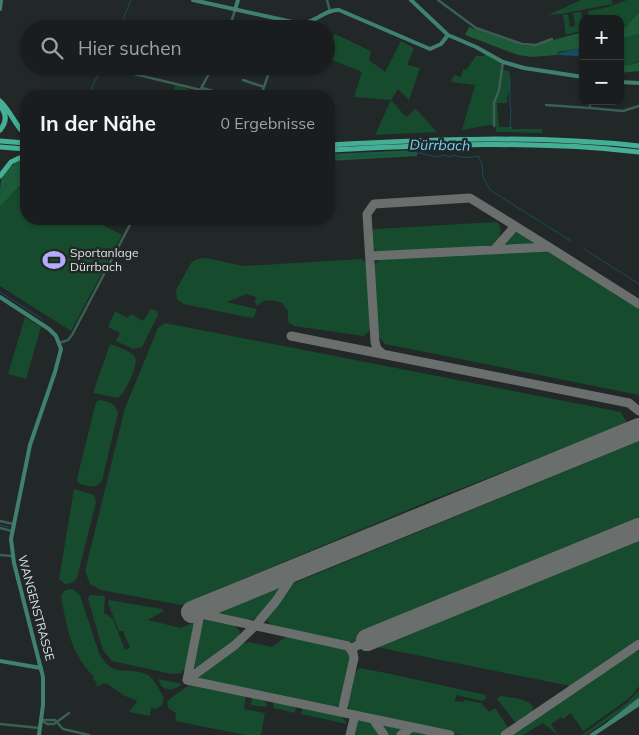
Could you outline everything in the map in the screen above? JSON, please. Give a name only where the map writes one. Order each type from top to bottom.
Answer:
[{"type":"highway","points":[[0,101],[8,109],[20,129]]},
{"type":"highway","points":[[0,106],[4,111],[5,119],[0,130]]},
{"type":"highway","points":[[335,144],[496,138],[568,140],[639,146]]},
{"type":"highway","points":[[0,141],[20,143]]},
{"type":"highway","points":[[335,150],[494,144],[564,146],[639,152]]},
{"type":"highway","points":[[0,146],[20,148]]},
{"type":"highway","points":[[0,176],[12,162],[20,157]]},
{"type":"main road","points":[[0,9],[1,0]]},
{"type":"main road","points":[[193,0],[283,20]]},
{"type":"main road","points":[[235,10],[238,0]]},
{"type":"main road","points":[[411,0],[448,35],[476,46],[503,62],[525,68],[579,76]]},
{"type":"main road","points":[[315,20],[330,11],[337,10],[427,48],[433,48],[441,44],[448,35]]},
{"type":"main road","points":[[624,82],[639,83]]},
{"type":"main road","points":[[0,297],[49,329],[56,336],[59,343]]},
{"type":"main road","name":"WANGENSTRASSE","points":[[39,735],[44,692],[41,668],[12,556],[12,531],[30,445],[60,357],[59,343]]},
{"type":"main road","points":[[0,661],[41,668]]},
{"type":"main road","points":[[592,735],[639,700]]},
{"type":"main road","points":[[606,725],[639,704]]},
{"type":"street","points":[[438,0],[469,25],[513,41],[536,45],[552,39]]},
{"type":"street","points":[[328,1],[330,11]]},
{"type":"street","points":[[232,20],[235,10]]},
{"type":"street","points":[[494,126],[494,103],[499,90],[503,62]]},
{"type":"street","points":[[137,75],[205,90]]},
{"type":"street","points":[[201,89],[208,75]]},
{"type":"street","points":[[263,90],[268,75]]},
{"type":"street","points":[[243,80],[264,87]]},
{"type":"street","points":[[546,105],[623,111],[639,106]]},
{"type":"street","points":[[59,343],[68,340],[72,335],[130,225]]},
{"type":"street","points":[[0,521],[13,524]]},
{"type":"street","points":[[0,528],[12,531]]},
{"type":"street","points":[[0,555],[12,556]]},
{"type":"street","points":[[41,720],[47,724],[54,724],[69,713]]},
{"type":"street","points":[[57,722],[64,730],[89,735]]},
{"type":"street","points":[[0,724],[40,728]]},
{"type":"green space","points":[[581,0],[611,0],[613,4],[548,15]]},
{"type":"green space","points":[[627,0],[639,0],[639,12],[624,28],[624,15],[588,15],[588,11],[605,8]]},
{"type":"green space","points":[[581,12],[581,15],[579,15],[579,31],[566,35],[563,15],[568,14],[570,27],[575,26],[573,13]]},
{"type":"green space","points":[[639,12],[639,34],[624,38],[624,28]]},
{"type":"green space","points":[[469,27],[521,45],[531,46],[579,33],[579,49],[558,52],[557,55],[532,57],[518,55],[465,35]]},
{"type":"green space","points":[[335,34],[371,51],[369,60],[385,72],[401,41],[414,48],[407,65],[420,68],[409,100],[398,89],[391,100],[354,97],[362,72],[335,61]]},
{"type":"green space","points":[[639,34],[639,61],[630,65],[624,64],[624,38]]},
{"type":"green space","points":[[485,53],[503,62],[502,69],[510,72],[510,91],[507,103],[497,103],[499,127],[542,129],[542,133],[496,132],[495,124],[462,130],[475,85],[451,82],[454,75],[461,77],[463,69],[466,70],[476,56],[484,56]]},
{"type":"green space","points":[[639,62],[639,71],[624,73],[624,64],[630,65]]},
{"type":"green space","points":[[176,85],[190,90],[173,90]]},
{"type":"green space","points":[[391,100],[406,117],[416,109],[437,132],[375,135]]},
{"type":"green space","points":[[417,150],[417,156],[335,161],[335,154]]},
{"type":"green space","points":[[20,161],[20,186],[0,206],[1,180],[6,170]]},
{"type":"green space","name":"Sportanlage Dürrbach","points":[[20,187],[20,225],[103,225],[122,235],[71,331],[0,286],[0,205]]},
{"type":"green space","points":[[497,222],[500,226],[500,236],[498,241],[491,247],[384,254],[372,248],[371,232],[374,229]]},
{"type":"green space","points":[[516,232],[521,233],[541,245],[502,246]]},
{"type":"green space","points":[[528,250],[550,252],[639,307],[639,395],[385,344],[377,335],[373,266],[381,258]]},
{"type":"green space","points":[[206,258],[244,266],[361,259],[366,263],[368,271],[372,326],[364,336],[294,326],[288,322],[288,311],[282,303],[269,300],[257,306],[255,302],[256,297],[247,294],[227,302],[256,309],[255,315],[252,318],[183,304],[177,299],[176,290],[191,263],[197,259]]},
{"type":"green space","points":[[151,309],[157,311],[158,315],[142,347],[133,349],[116,341],[120,333],[108,327],[115,311],[127,318],[131,314],[143,321]]},
{"type":"green space","points":[[25,317],[41,327],[26,379],[8,374]]},
{"type":"green space","points":[[165,323],[621,412],[627,423],[427,502],[181,605],[101,590],[90,584],[85,571],[125,408],[158,328]]},
{"type":"green space","points":[[110,344],[130,352],[136,361],[131,379],[118,398],[93,393]]},
{"type":"green space","points":[[100,400],[114,405],[118,413],[102,481],[97,486],[91,486],[78,483],[77,479],[96,402]]},
{"type":"green space","points":[[639,441],[639,639],[570,686],[272,626],[267,621],[268,616],[292,584]]},
{"type":"green space","points":[[74,489],[94,495],[96,502],[77,578],[72,583],[65,584],[59,579]]},
{"type":"green space","points":[[277,587],[279,590],[259,616],[253,619],[246,620],[216,613]]},
{"type":"green space","points":[[74,590],[80,595],[99,653],[104,661],[115,669],[141,672],[148,675],[157,686],[164,698],[162,705],[156,709],[151,708],[150,716],[129,712],[137,702],[136,700],[125,696],[106,683],[95,687],[97,683],[75,649],[68,629],[61,596],[64,591]]},
{"type":"green space","points":[[90,595],[105,596],[104,613],[113,619],[125,650],[130,648],[123,631],[119,631],[108,603],[109,600],[162,609],[164,611],[148,620],[181,628],[192,623],[195,624],[187,666],[181,673],[172,674],[112,661],[103,650],[88,599]]},
{"type":"green space","points":[[212,618],[234,624],[240,632],[238,637],[220,654],[206,664],[194,668],[192,665],[201,624],[206,619]]},
{"type":"green space","points":[[287,636],[342,646],[349,652],[351,660],[342,702],[337,706],[329,707],[202,681],[199,678],[201,673],[240,644],[249,642],[272,647]]},
{"type":"green space","points":[[631,652],[639,652],[639,686],[627,700],[583,731],[571,713],[551,724],[558,735],[543,723],[523,735],[509,735]]},
{"type":"green space","points":[[359,668],[486,695],[486,699],[482,701],[457,695],[454,701],[464,702],[464,700],[481,703],[489,712],[495,708],[509,730],[501,735],[461,735],[354,713],[347,704],[353,675]]},
{"type":"green space","points":[[158,679],[182,684],[171,690],[162,686]]},
{"type":"green space","points":[[189,685],[246,696],[244,709],[265,713],[261,735],[246,735],[175,721],[176,713],[168,708],[167,701]]},
{"type":"green space","points":[[639,690],[639,699],[586,735],[582,735],[628,702]]},
{"type":"green space","points":[[500,696],[528,702],[533,708],[530,715],[515,722],[497,699]]},
{"type":"green space","points":[[252,697],[263,699],[267,707],[251,705]]},
{"type":"green space","points":[[276,701],[296,706],[295,713],[274,708],[273,703]]},
{"type":"green space","points":[[303,707],[341,715],[347,724],[301,714]]},
{"type":"green space","points":[[362,720],[437,735],[351,735],[355,723]]},
{"type":"water","points":[[579,49],[579,55],[577,56],[557,55]]},
{"type":"waterway","points":[[123,20],[131,0]]},
{"type":"waterway","points":[[91,90],[98,75]]},
{"type":"waterway","points":[[510,78],[510,129]]},
{"type":"waterway","name":"Dürrbach","points":[[335,158],[420,153],[437,157],[445,155],[450,157],[454,155],[459,157],[478,156],[482,163],[483,177],[490,190],[571,241]]},
{"type":"waterway","name":"Dürrbach","points":[[0,193],[14,175],[20,171]]},
{"type":"waterway","name":"Dürrbach","points":[[584,249],[639,284]]},
{"type":"waterway","points":[[0,292],[42,319]]},
{"type":"waterway","points":[[0,525],[9,527]]},
{"type":"taxiway","points":[[383,354],[377,349],[375,342],[367,214],[374,204],[470,198],[549,247]]},
{"type":"taxiway","points":[[495,249],[515,226]]},
{"type":"taxiway","points":[[370,256],[549,247],[639,304]]},
{"type":"taxiway","points":[[291,336],[629,403],[639,411]]},
{"type":"taxiway","points":[[624,435],[639,428]]},
{"type":"taxiway","points":[[187,680],[235,645],[256,625],[276,601],[292,577],[304,566]]},
{"type":"taxiway","points":[[192,612],[348,646],[354,658],[342,712]]},
{"type":"taxiway","points":[[187,680],[200,614]]},
{"type":"taxiway","points":[[351,649],[367,640]]},
{"type":"taxiway","points":[[505,735],[639,644]]},
{"type":"taxiway","points":[[187,680],[450,735]]},
{"type":"taxiway","points":[[350,735],[355,715]]},
{"type":"taxiway","points":[[373,719],[384,735]]},
{"type":"taxiway","points":[[401,735],[412,727]]},
{"type":"runway","points":[[192,612],[639,429]]},
{"type":"runway","points":[[367,640],[639,529]]},
{"type":"place","name":"Sportanlage Dürrbach","points":[[54,260]]}]
